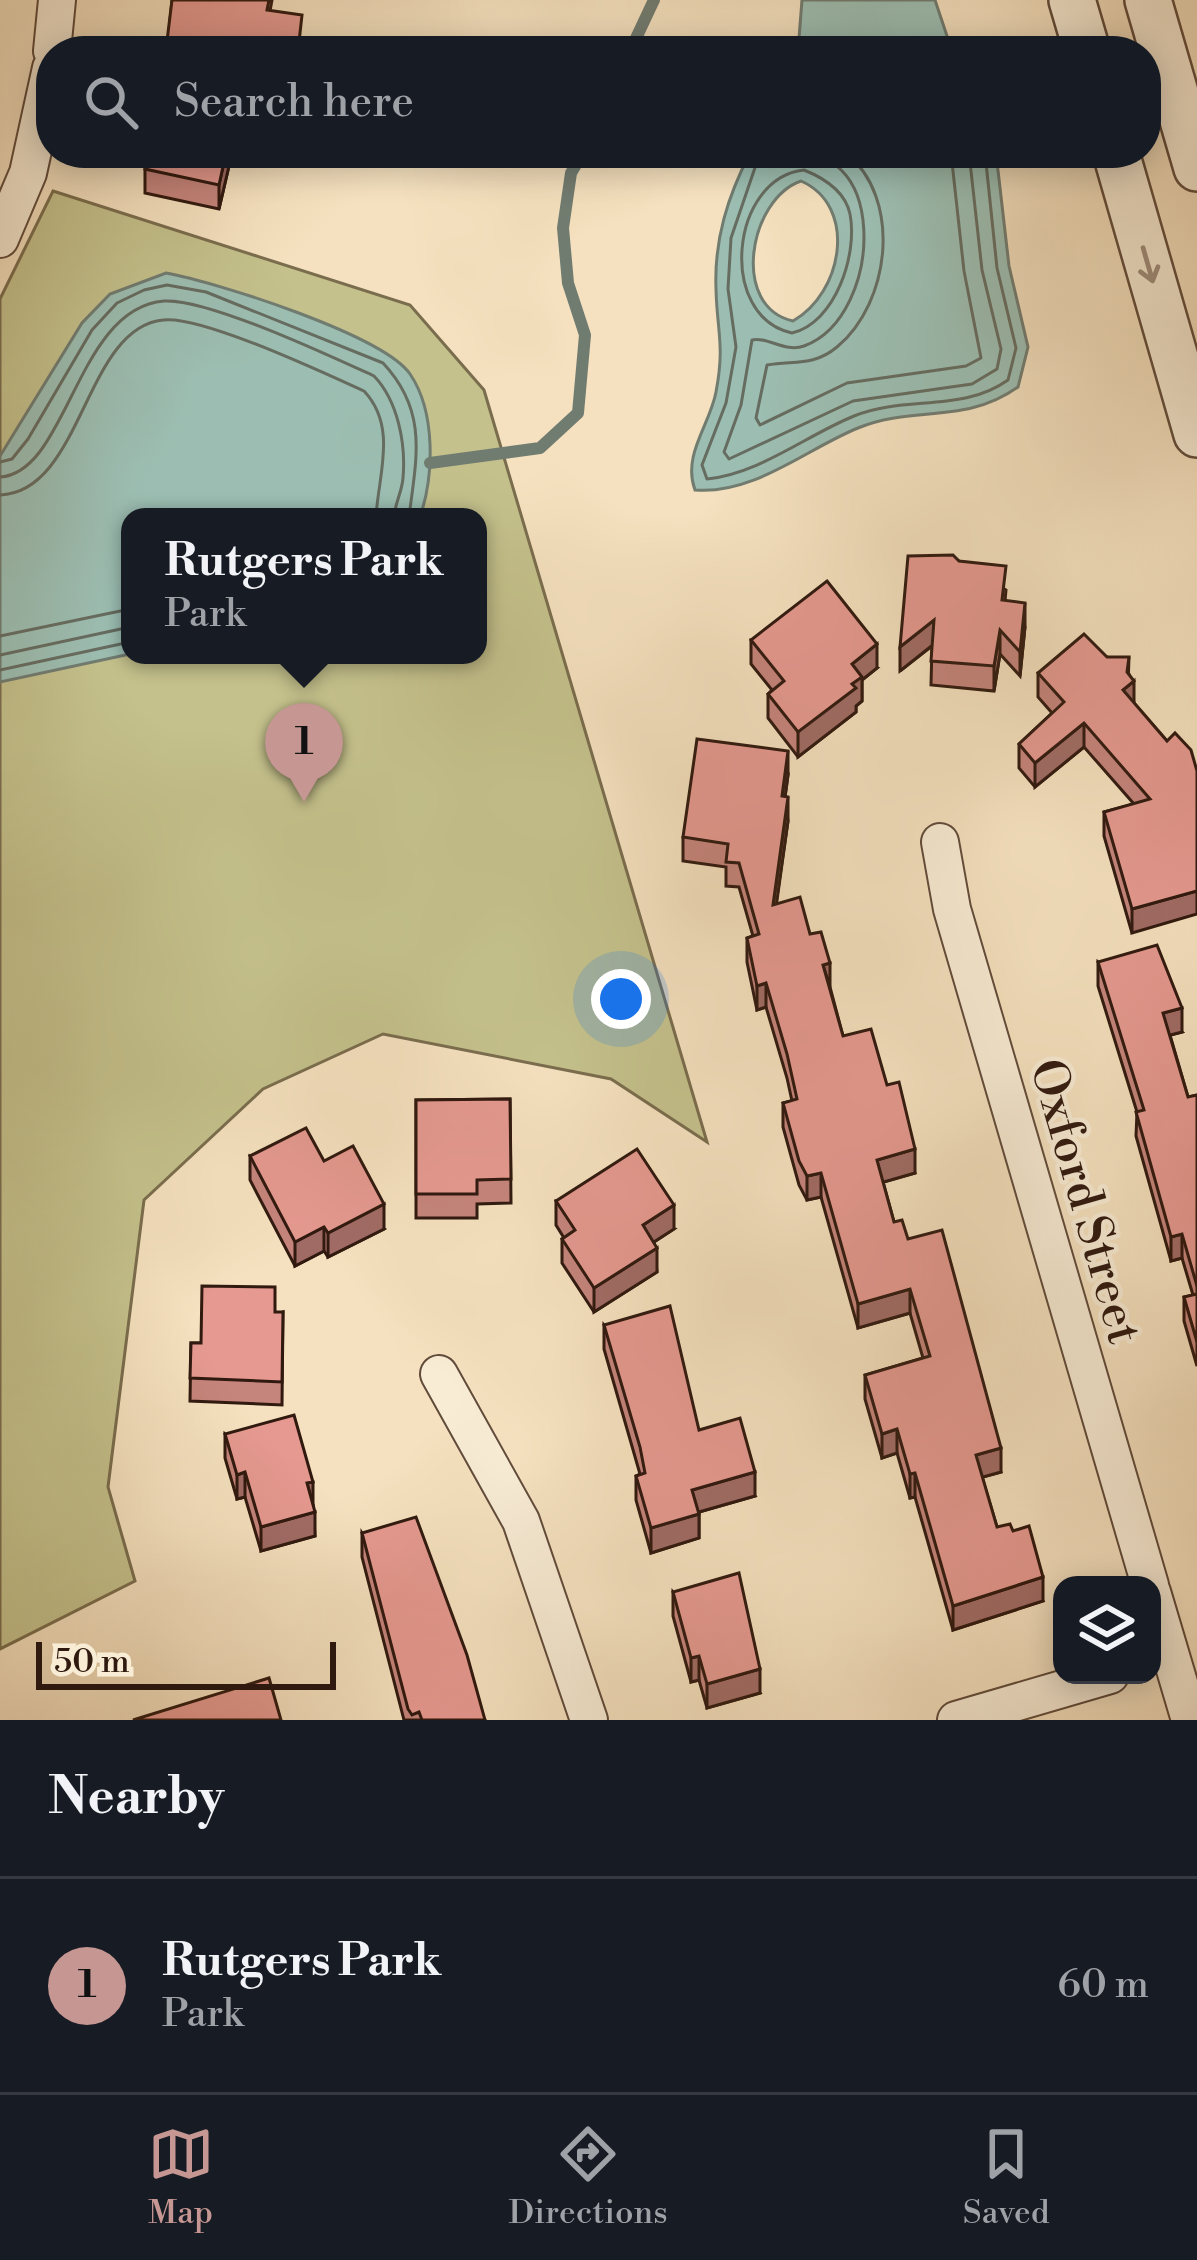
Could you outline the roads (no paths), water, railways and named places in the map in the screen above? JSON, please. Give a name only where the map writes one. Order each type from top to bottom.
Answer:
[{"type":"street","points":[[53,36],[57,0]]},
{"type":"street","points":[[1072,0],[1083,36]]},
{"type":"street","points":[[1148,0],[1161,36]]},
{"type":"street","points":[[1161,37],[1191,121],[1197,168]]},
{"type":"street","points":[[0,239],[28,173],[36,136]]},
{"type":"street","points":[[1120,168],[1197,434]]},
{"type":"street","name":"Oxford Street","points":[[940,842],[952,909],[1147,1576]]},
{"type":"street","points":[[439,1374],[521,1521],[590,1720]]},
{"type":"street","name":"Oxford Street","points":[[1161,1619],[1190,1720]]},
{"type":"street","points":[[956,1720],[1079,1684]]},
{"type":"water","points":[[802,0],[935,0],[947,36],[799,36]]},
{"type":"water","points":[[744,168],[998,168],[1009,266],[1028,347],[1018,387],[959,411],[878,421],[759,478],[717,490],[695,490],[692,465],[713,404],[720,362],[717,253],[729,202]],"holes":[[[801,181],[831,209],[837,229],[833,271],[810,308],[793,321],[773,312],[760,296],[754,275],[759,230],[769,208]]]},
{"type":"water","points":[[166,273],[334,327],[394,359],[418,389],[428,425],[428,483],[422,508],[121,508],[121,656],[0,682],[0,456],[82,323],[110,294]]},
{"type":"waterway","points":[[637,36],[654,0]]},
{"type":"waterway","points":[[430,463],[540,448],[578,413],[585,335],[568,283],[563,228],[574,168]]},
{"type":"place","name":"Rutgers Park","points":[[304,802]]}]
